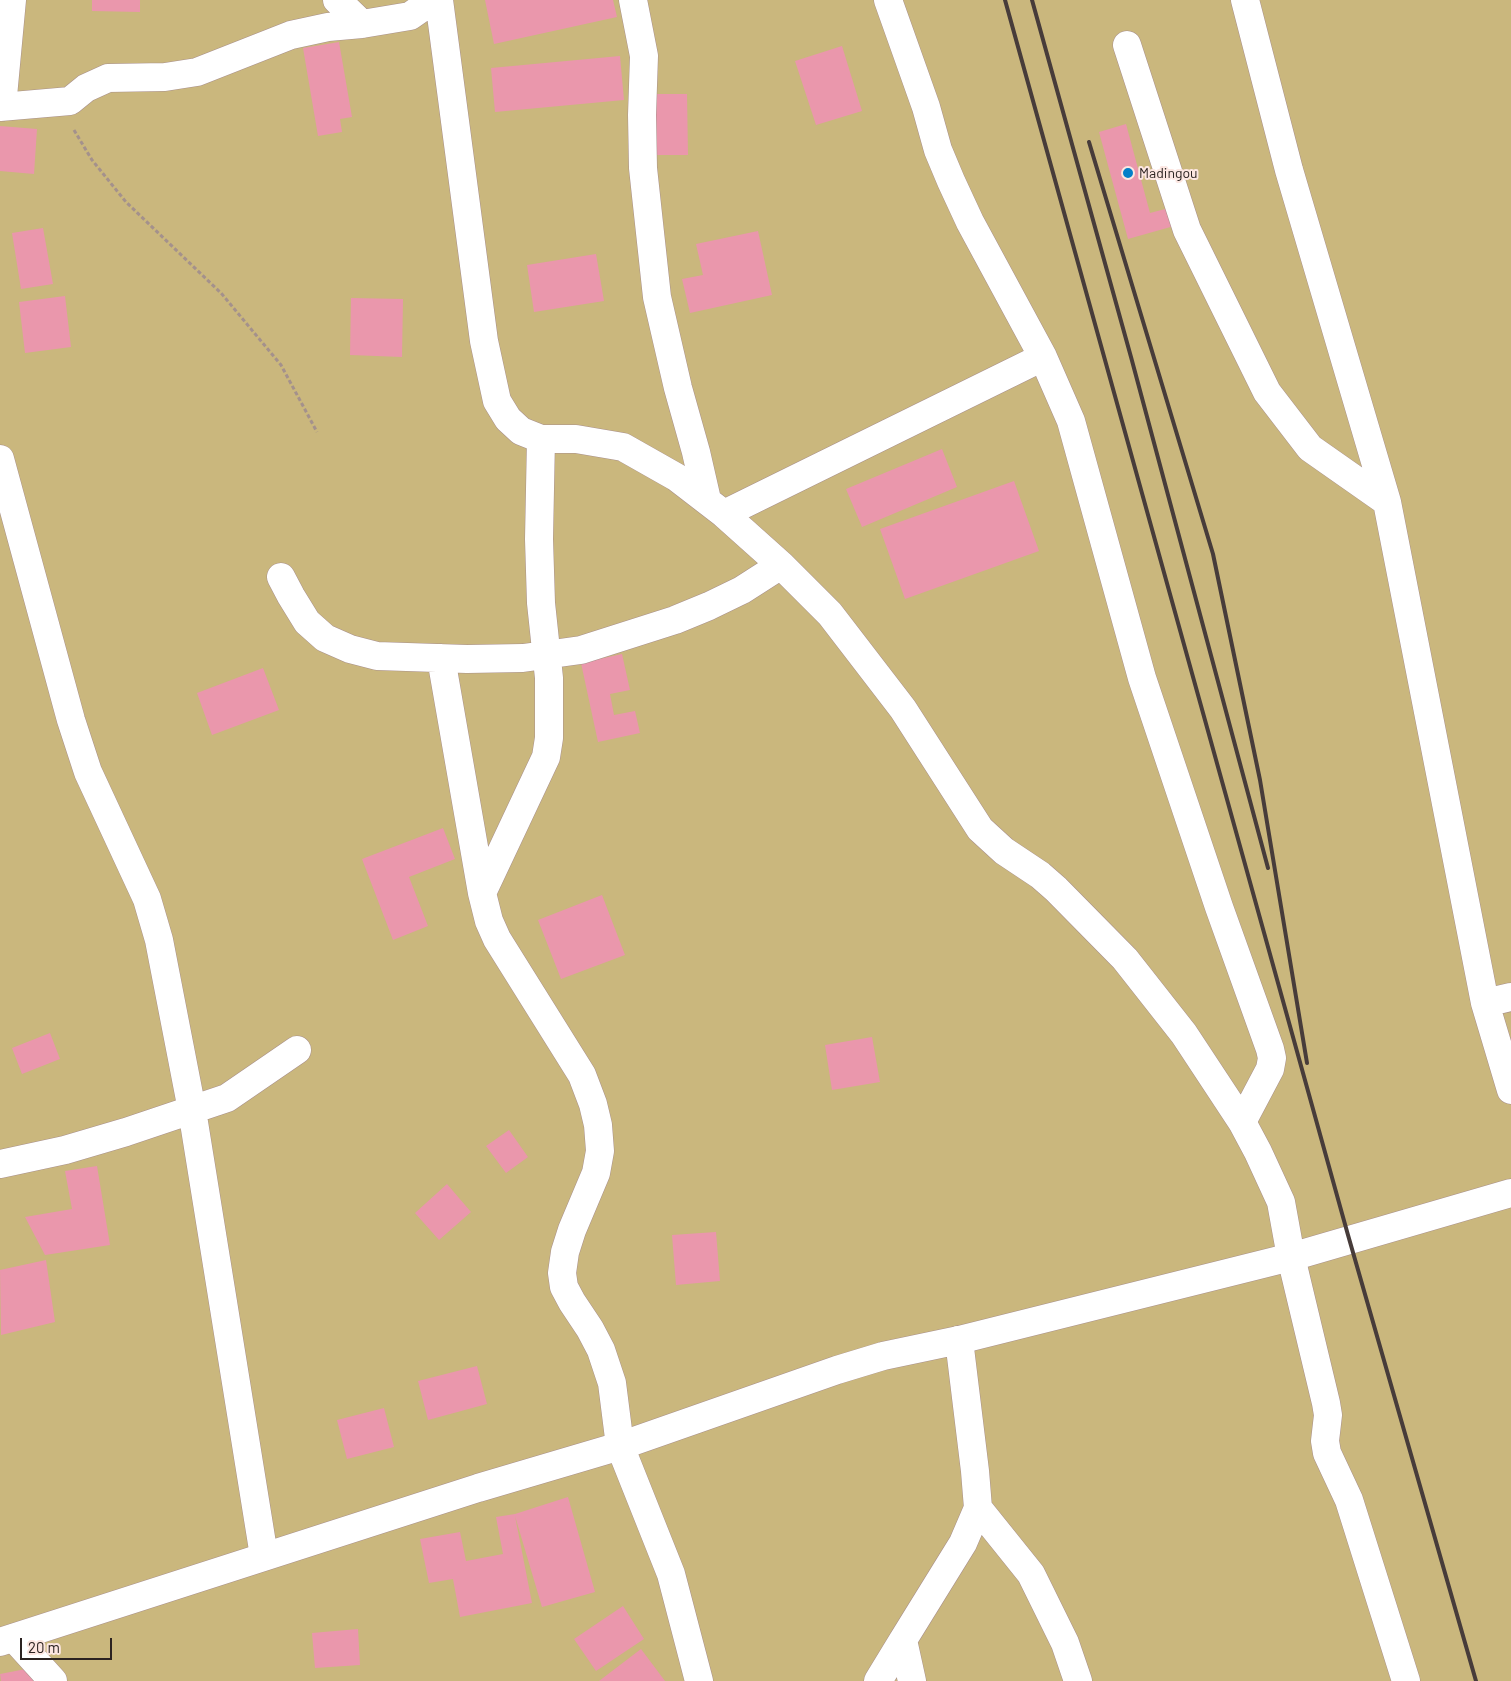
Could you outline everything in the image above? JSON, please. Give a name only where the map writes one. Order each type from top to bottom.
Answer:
[{"type":"street","points":[[12,0],[1,107],[70,101],[86,88],[108,78],[164,77],[197,72],[291,36],[328,27],[362,24],[410,16],[433,0]]},
{"type":"street","points":[[337,0],[362,24]]},
{"type":"street","points":[[439,0],[484,341],[497,401],[508,419],[521,431],[542,439],[576,439],[622,447],[676,477],[716,507],[781,565],[830,614],[903,709],[980,829],[1004,851],[1040,875],[1056,889],[1126,960],[1184,1034],[1242,1122],[1281,1202],[1291,1257],[1326,1403],[1328,1415],[1325,1441],[1327,1453],[1349,1500],[1406,1681]]},
{"type":"street","points":[[633,0],[644,56],[643,168],[657,297],[678,388],[696,452],[716,507]]},
{"type":"street","points":[[888,0],[926,107],[938,150],[951,181],[970,222],[1043,357],[1071,421],[1142,678],[1213,889],[1270,1049],[1272,1058],[1270,1068],[1242,1122]]},
{"type":"street","points":[[1245,0],[1289,170],[1387,502],[1498,1000],[1511,1090]]},
{"type":"street","points":[[1127,45],[1187,230],[1267,392],[1310,448],[1387,502]]},
{"type":"street","points":[[716,507],[1043,357]]},
{"type":"street","points":[[482,893],[546,757],[549,738],[549,678],[541,603],[539,539],[542,439]]},
{"type":"street","points":[[0,460],[71,720],[88,772],[147,899],[159,940],[192,1110],[264,1556]]},
{"type":"street","points":[[282,577],[307,622],[325,638],[350,649],[378,656],[523,658],[581,650],[675,620],[742,590],[781,565]]},
{"type":"street","points":[[441,658],[482,893],[489,921],[497,939],[582,1074],[593,1104],[598,1125],[600,1151],[596,1173],[572,1230],[565,1252],[562,1274],[564,1287],[590,1328],[601,1350],[612,1383],[620,1446],[671,1574],[699,1681]]},
{"type":"street","points":[[0,1164],[65,1150],[227,1098],[297,1050]]},
{"type":"street","points":[[7,1640],[478,1488],[620,1446],[837,1370],[884,1356],[959,1340],[1291,1257],[1511,1193]]},
{"type":"street","points":[[878,1681],[964,1543],[978,1508],[976,1471],[959,1340]]},
{"type":"street","points":[[978,1508],[1031,1574],[1065,1643],[1078,1681]]},
{"type":"street","points":[[7,1640],[53,1681]]},
{"type":"street","points":[[903,1640],[912,1681]]},
{"type":"path","points":[[70,101],[69,122],[92,160],[126,202],[221,293],[281,365],[317,432]]},
{"type":"shaded area","points":[[0,0],[1511,0],[1511,1681],[0,1681]]},
{"type":"building","points":[[92,0],[140,0],[140,12],[92,11]]},
{"type":"building","points":[[485,0],[613,0],[617,17],[494,44]]},
{"type":"building","points":[[339,42],[352,117],[340,119],[342,132],[318,136],[303,48]]},
{"type":"building","points":[[842,46],[862,111],[816,125],[795,61]]},
{"type":"building","points":[[620,56],[624,100],[495,112],[491,68]]},
{"type":"building","points":[[655,94],[687,94],[688,155],[656,155]]},
{"type":"building","points":[[1126,124],[1150,213],[1169,208],[1174,226],[1128,239],[1099,132]]},
{"type":"building","points":[[0,126],[37,129],[34,174],[0,171]]},
{"type":"building","points":[[43,228],[53,284],[21,289],[12,233]]},
{"type":"building","points":[[758,231],[772,295],[690,313],[682,279],[703,275],[696,244]]},
{"type":"building","points":[[596,254],[604,301],[534,312],[527,265]]},
{"type":"building","points":[[65,296],[71,347],[25,353],[19,302]]},
{"type":"building","points":[[351,298],[403,299],[402,357],[350,355]]},
{"type":"building","points":[[942,449],[957,487],[862,527],[846,489]]},
{"type":"building","points":[[1014,481],[1039,551],[905,599],[880,529]]},
{"type":"building","points":[[622,654],[630,690],[610,694],[614,715],[635,711],[640,733],[598,742],[581,663]]},
{"type":"building","points":[[263,668],[279,710],[212,735],[197,693]]},
{"type":"building","points":[[443,828],[455,859],[409,877],[428,926],[393,940],[362,859]]},
{"type":"building","points":[[602,895],[625,955],[561,979],[538,920]]},
{"type":"building","points":[[50,1033],[60,1059],[22,1074],[12,1048]]},
{"type":"building","points":[[872,1037],[880,1082],[832,1090],[825,1045]]},
{"type":"building","points":[[509,1130],[528,1157],[506,1173],[486,1146]]},
{"type":"building","points":[[97,1166],[110,1245],[45,1255],[25,1217],[72,1209],[65,1171]]},
{"type":"building","points":[[447,1184],[471,1212],[439,1240],[415,1213]]},
{"type":"building","points":[[716,1232],[720,1281],[676,1285],[672,1235]]},
{"type":"building","points":[[46,1260],[55,1322],[1,1335],[0,1270]]},
{"type":"building","points":[[477,1366],[487,1404],[428,1420],[418,1381]]},
{"type":"building","points":[[384,1408],[394,1447],[347,1459],[337,1420]]},
{"type":"building","points":[[568,1497],[595,1592],[542,1607],[515,1516],[532,1603],[460,1617],[453,1579],[429,1583],[420,1539],[460,1532],[466,1561],[503,1554],[496,1517],[515,1514]]},
{"type":"building","points":[[623,1606],[644,1639],[596,1671],[574,1639]]},
{"type":"building","points":[[358,1629],[360,1665],[315,1668],[312,1633]]},
{"type":"building","points":[[641,1649],[665,1681],[599,1681]]},
{"type":"building","points":[[31,1668],[42,1681],[1,1681],[0,1674]]},
{"type":"railway","points":[[1005,0],[1348,1235],[1476,1681]]},
{"type":"railway","points":[[1032,0],[1131,357],[1268,868]]},
{"type":"railway","points":[[1089,142],[1213,554],[1260,780],[1307,1063]]},
{"type":"place","name":"Madingou","points":[[1128,173]]}]
